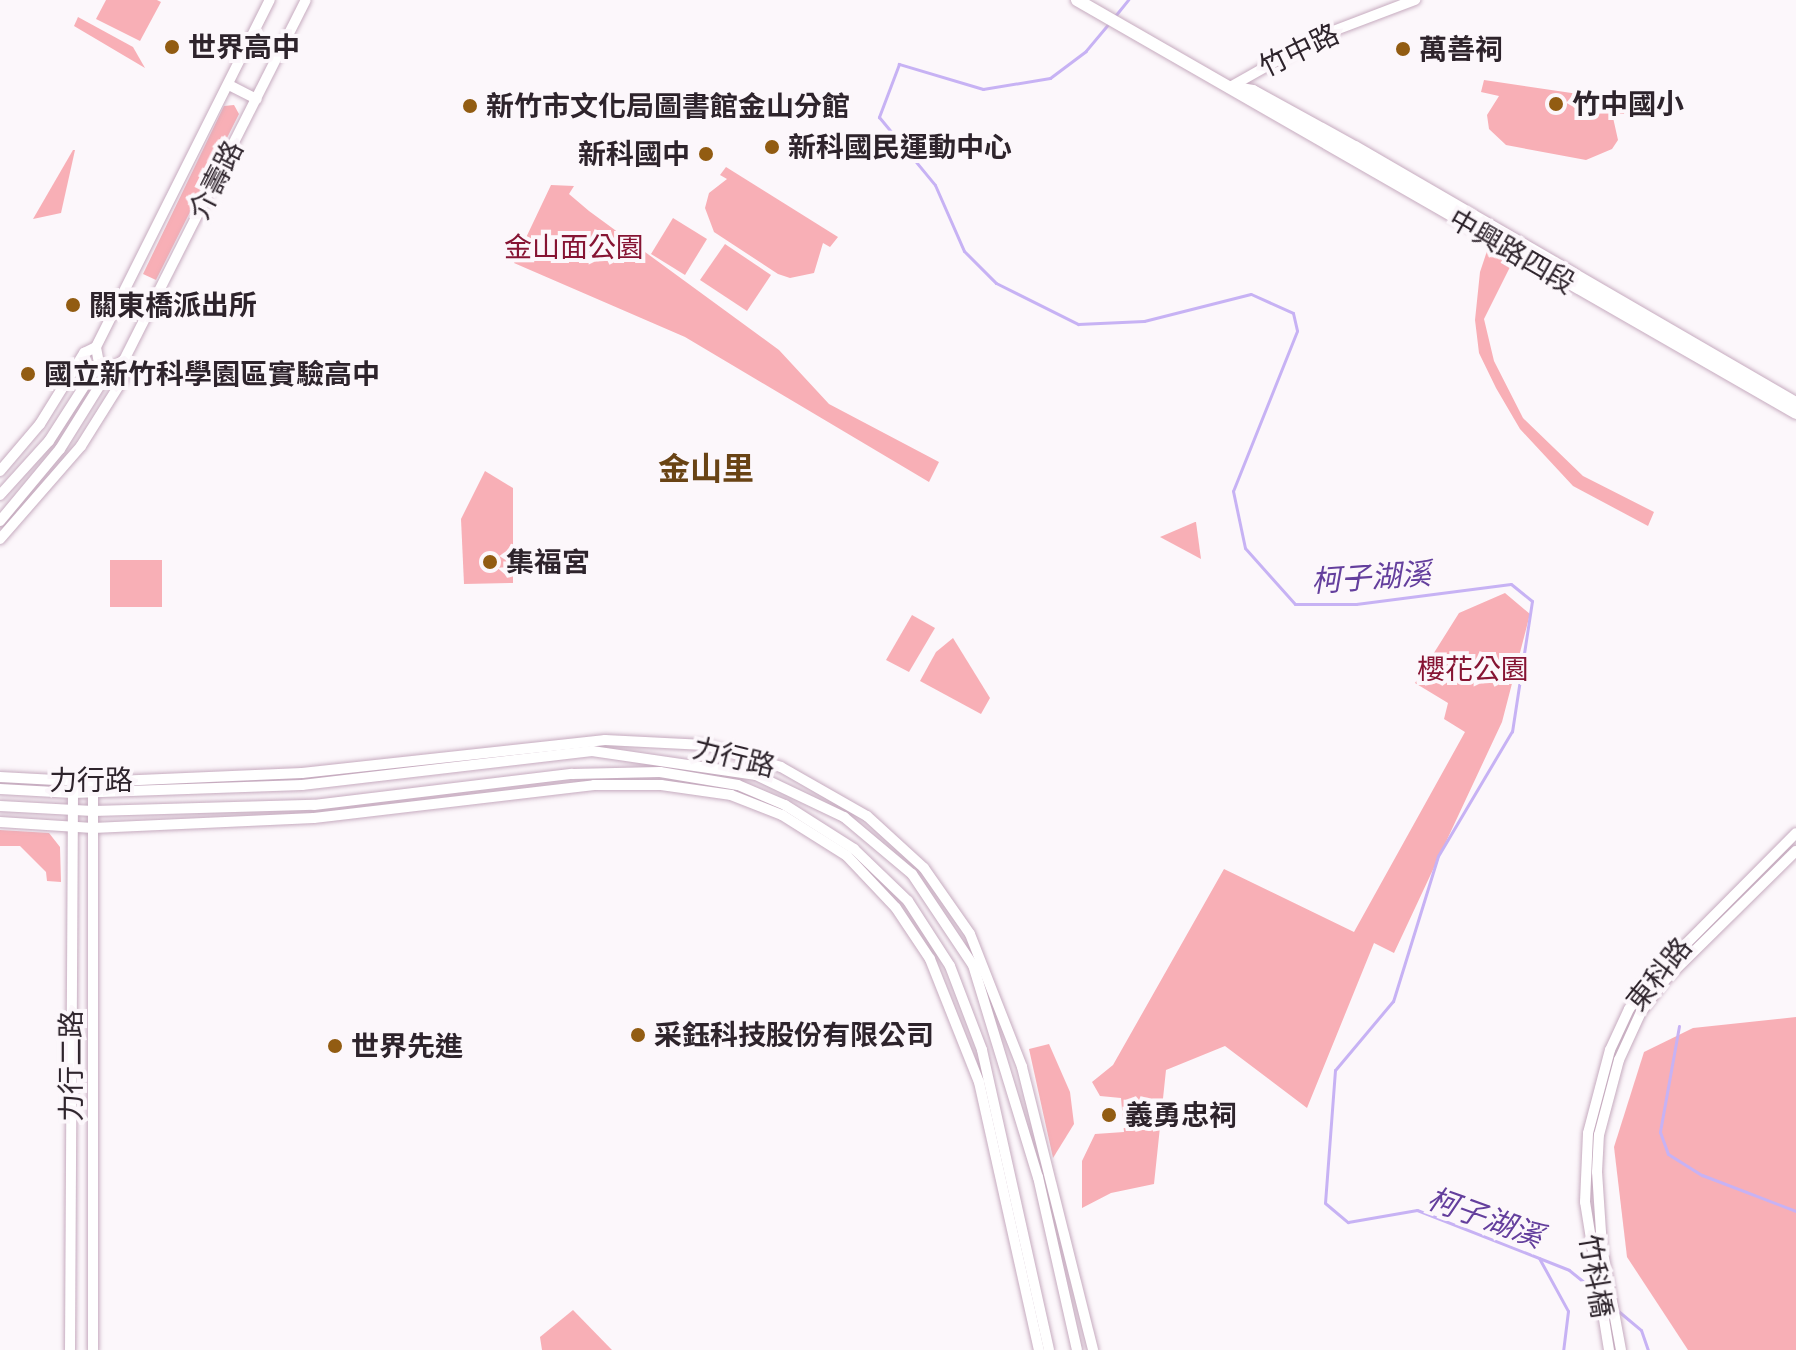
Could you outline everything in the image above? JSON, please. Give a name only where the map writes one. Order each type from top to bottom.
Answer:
[{"type":"main road","name":"中興路四段","points":[[1077,0],[1230,87],[1245,101],[1796,413]]},
{"type":"main road","name":"中興路四段","points":[[1230,87],[1253,91],[1355,147],[1796,403]]},
{"type":"street","name":"介壽路","points":[[0,471],[40,424],[84,353],[96,347],[270,0]]},
{"type":"street","name":"介壽路","points":[[0,539],[81,446],[123,379],[124,360],[306,0]]},
{"type":"street","name":"竹中路","points":[[1230,87],[1308,42],[1415,0]]},
{"type":"street","points":[[229,85],[257,99]]},
{"type":"street","name":"介壽路","points":[[0,495],[49,441],[99,363],[96,347]]},
{"type":"street","name":"介壽路","points":[[0,521],[60,449],[110,369],[124,360]]},
{"type":"street","name":"力行路","points":[[93,787],[302,773],[605,740],[705,745],[781,767],[867,816],[924,868],[970,934],[1022,1067],[1093,1350]]},
{"type":"street","name":"力行路","points":[[0,789],[302,785],[592,751],[756,775],[844,817],[912,874],[973,965],[1040,1187],[1077,1350]]},
{"type":"street","name":"力行路","points":[[0,806],[93,811],[314,805],[572,774],[660,772],[738,785],[785,805],[854,849],[897,891],[950,966],[982,1050],[1049,1350]]},
{"type":"street","name":"力行路","points":[[0,777],[73,787]]},
{"type":"street","name":"力行路","points":[[0,822],[93,828],[314,818],[594,785],[661,785],[731,795],[782,815],[847,856],[896,908],[930,959],[979,1082],[1039,1350]]},
{"type":"street","name":"力行二路","points":[[70,1350],[73,787]]},
{"type":"street","name":"力行二路","points":[[93,787],[93,1350]]},
{"type":"street","name":"東科路","points":[[1585,1202],[1588,1133],[1622,1021],[1683,943],[1796,833]]},
{"type":"street","name":"東科路","points":[[1597,1203],[1604,1114],[1619,1060],[1641,1012],[1683,961],[1796,851]]},
{"type":"street","name":"竹科橋","points":[[1585,1202],[1609,1350]]},
{"type":"street","name":"竹科橋","points":[[1597,1203],[1621,1350]]},
{"type":"green space","points":[[106,0],[161,2],[140,41],[96,19]]},
{"type":"green space","points":[[78,17],[133,47],[145,68],[74,26]]},
{"type":"green space","points":[[1484,80],[1626,101],[1624,114],[1612,113],[1618,140],[1612,149],[1586,160],[1506,145],[1489,129],[1487,115],[1499,96],[1481,92]]},
{"type":"green space","points":[[234,105],[239,114],[156,280],[143,274],[224,106]]},
{"type":"green space","points":[[73,150],[61,213],[33,219]]},
{"type":"green space","points":[[726,167],[838,237],[830,247],[823,243],[814,273],[790,278],[778,274],[714,232],[705,208],[709,193],[727,179],[720,175]]},
{"type":"green space","name":"金山面公園","points":[[551,185],[574,186],[569,194],[779,350],[829,404],[939,462],[929,482],[685,337],[514,263]]},
{"type":"green space","points":[[673,218],[707,239],[685,275],[651,254]]},
{"type":"green space","points":[[725,244],[771,275],[747,311],[700,280]]},
{"type":"green space","points":[[1488,248],[1512,263],[1484,319],[1494,361],[1523,418],[1583,476],[1654,512],[1648,526],[1573,486],[1520,429],[1496,388],[1479,353],[1475,320],[1480,272]]},
{"type":"green space","points":[[485,471],[513,488],[513,583],[464,584],[461,519]]},
{"type":"green space","points":[[1195,522],[1201,559],[1160,537]]},
{"type":"green space","points":[[110,560],[162,560],[162,607],[110,607]]},
{"type":"green space","name":"櫻花公園","points":[[1505,593],[1530,614],[1502,722],[1394,953],[1374,943],[1307,1108],[1225,1046],[1166,1070],[1154,1184],[1111,1193],[1082,1208],[1082,1161],[1095,1134],[1124,1132],[1121,1098],[1100,1096],[1092,1082],[1113,1065],[1224,869],[1354,932],[1465,732],[1444,719],[1448,703],[1415,683],[1459,613]]},
{"type":"green space","points":[[912,615],[935,628],[909,672],[886,660]]},
{"type":"green space","points":[[953,638],[990,698],[981,714],[920,681],[936,652]]},
{"type":"green space","points":[[0,830],[49,833],[60,847],[61,882],[47,881],[46,872],[20,846],[0,846]]},
{"type":"green space","points":[[1796,1017],[1796,1350],[1688,1350],[1627,1257],[1614,1147],[1644,1052],[1693,1028]]},
{"type":"green space","points":[[1049,1044],[1070,1092],[1074,1124],[1053,1158],[1029,1049]]},
{"type":"green space","points":[[573,1310],[612,1350],[542,1350],[540,1337]]},
{"type":"waterway","name":"柯子湖溪","points":[[1115,16],[1128,0]]},
{"type":"waterway","name":"柯子湖溪","points":[[1110,22],[1086,51],[1050,78],[983,89],[899,64],[879,117],[935,185],[964,251],[996,283],[1078,324],[1144,321],[1251,294],[1293,313],[1297,331],[1233,491],[1245,548],[1295,604],[1356,604],[1511,584],[1532,601],[1512,731],[1438,856],[1393,1001],[1335,1070],[1325,1203],[1348,1222],[1417,1210],[1569,1270],[1596,1292]]},
{"type":"waterway","points":[[1679,1026],[1660,1132],[1668,1154],[1702,1175],[1796,1211]]},
{"type":"waterway","points":[[1539,1258],[1568,1311],[1563,1350]]},
{"type":"waterway","name":"柯子湖溪","points":[[1617,1310],[1641,1330],[1648,1350]]},
{"type":"place","name":"世界高中","points":[[172,47]]},
{"type":"place","name":"萬善祠","points":[[1403,49]]},
{"type":"place","name":"竹中國小","points":[[1556,104]]},
{"type":"place","name":"新竹市文化局圖書館金山分館","points":[[470,106]]},
{"type":"place","name":"新科國民運動中心","points":[[772,147]]},
{"type":"place","name":"新科國中","points":[[706,154]]},
{"type":"place","name":"關東橋派出所","points":[[73,305]]},
{"type":"place","name":"國立新竹科學園區實驗高中","points":[[28,374]]},
{"type":"place","name":"集福宮","points":[[490,562]]},
{"type":"place","name":"采鈺科技股份有限公司","points":[[638,1035]]},
{"type":"place","name":"世界先進","points":[[335,1046]]},
{"type":"place","name":"義勇忠祠","points":[[1109,1115]]},
{"type":"district","name":"金山里","points":[[706,469]]}]
